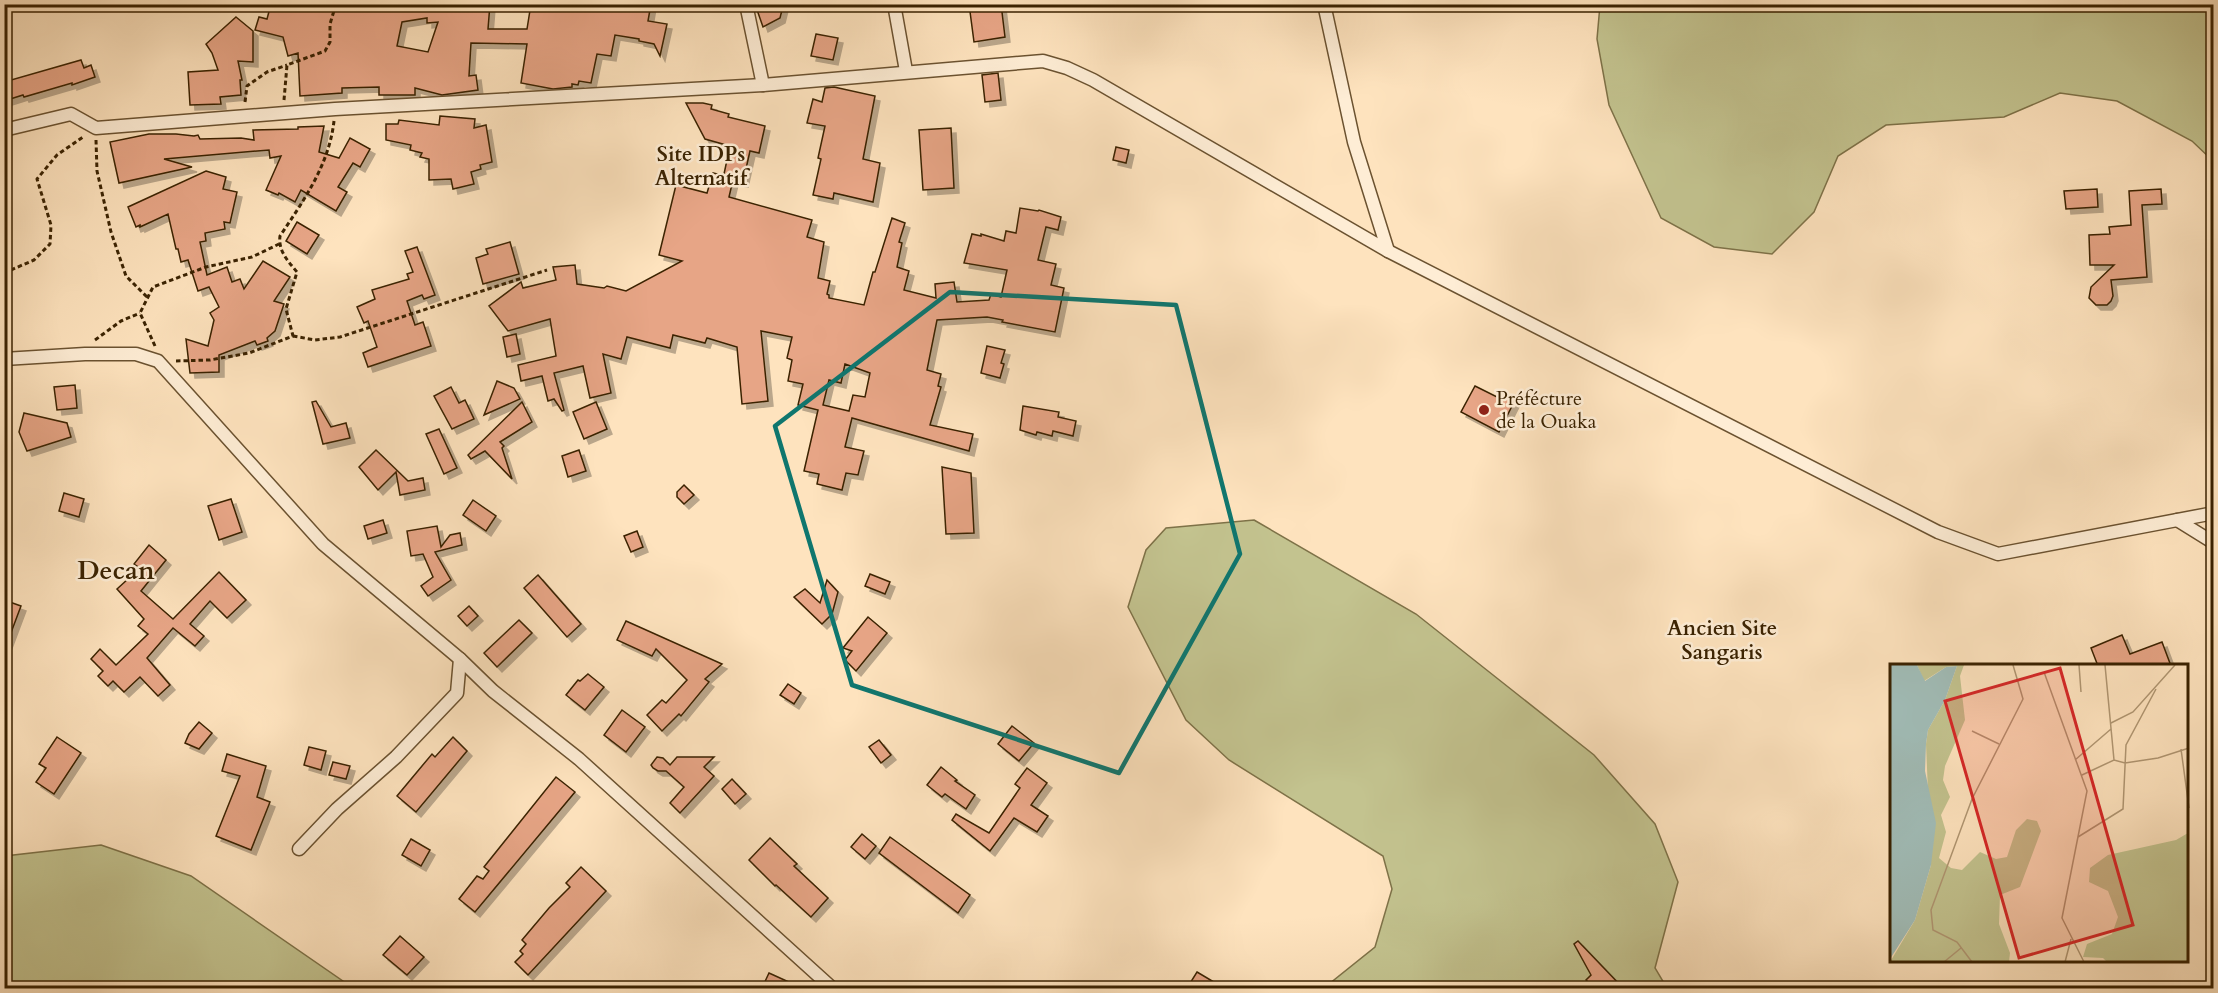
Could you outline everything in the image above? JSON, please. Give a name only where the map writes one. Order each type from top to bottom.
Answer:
[{"type":"street","points":[[746,4],[763,85]]},
{"type":"street","points":[[894,4],[906,71]]},
{"type":"street","points":[[1324,4],[1354,142],[1388,251]]},
{"type":"street","points":[[4,130],[71,114],[96,128],[335,109],[763,85],[1042,61],[1067,68],[1093,80],[1388,251],[1938,532],[1998,554],[2214,513]]},
{"type":"street","points":[[4,359],[85,354],[136,354],[158,361],[323,544],[460,659],[493,691],[579,759],[832,988]]},
{"type":"street","points":[[2177,520],[2214,543]]},
{"type":"street","points":[[299,849],[337,809],[396,757],[457,693],[460,659]]},
{"type":"path","points":[[242,116],[248,86],[267,72],[325,51],[330,42],[330,24],[336,4]]},
{"type":"path","points":[[283,113],[287,64]]},
{"type":"path","points":[[292,336],[286,309],[297,272],[284,255],[279,244],[280,236],[319,174],[332,140],[335,109]]},
{"type":"path","points":[[96,128],[97,171],[111,232],[126,276],[147,298]]},
{"type":"path","points":[[4,273],[34,260],[50,244],[51,225],[38,179],[57,155],[96,128]]},
{"type":"path","points":[[85,354],[98,336],[121,321],[140,313],[153,286],[206,267],[252,257],[279,244]]},
{"type":"path","points":[[140,313],[154,341],[158,361],[210,360],[249,353],[292,336],[315,340],[339,337],[547,270]]},
{"type":"highlighted area","points":[[950,292],[1176,305],[1240,554],[1119,773],[852,685],[775,426]]},
{"type":"green space","points":[[1600,5],[2213,5],[2213,161],[2192,141],[2117,101],[2060,93],[2004,117],[1886,125],[1838,156],[1814,212],[1772,254],[1714,247],[1661,218],[1609,105],[1597,39]]},
{"type":"green space","points":[[1254,520],[1416,614],[1594,755],[1655,824],[1678,882],[1655,968],[1667,988],[1324,988],[1375,947],[1392,889],[1383,856],[1229,760],[1186,720],[1128,607],[1146,550],[1166,528]]},
{"type":"green space","points":[[101,845],[191,876],[353,988],[5,988],[5,856]]},
{"type":"building","points":[[271,4],[387,4],[386,8],[401,6],[434,8],[434,4],[490,4],[488,29],[527,29],[531,4],[651,4],[648,21],[667,24],[660,56],[654,44],[615,35],[611,56],[597,54],[591,83],[579,81],[578,85],[572,84],[572,87],[553,89],[521,83],[527,44],[471,43],[469,76],[476,75],[478,90],[442,95],[415,88],[415,95],[379,95],[379,87],[342,88],[342,93],[300,96],[298,53],[288,56],[283,37],[255,30],[259,17],[267,19]],"holes":[[[427,18],[427,23],[438,22],[428,52],[397,46],[402,22]]]},
{"type":"building","points":[[755,4],[783,6],[780,18],[763,27]]},
{"type":"building","points":[[969,4],[1001,4],[1005,37],[974,42]]},
{"type":"building","points":[[236,17],[253,31],[253,62],[238,61],[242,80],[240,80],[241,95],[220,97],[221,104],[190,105],[188,72],[218,70],[206,44]]},
{"type":"building","points":[[816,34],[838,38],[833,60],[811,56]]},
{"type":"building","points":[[81,60],[84,68],[91,65],[95,77],[72,85],[72,83],[4,101],[4,82]]},
{"type":"building","points":[[998,73],[1001,100],[985,102],[982,75]]},
{"type":"building","points":[[834,87],[875,96],[863,159],[880,163],[873,202],[834,193],[833,199],[813,195],[825,126],[807,123],[813,99],[822,102],[825,88]]},
{"type":"building","points":[[686,103],[712,105],[711,109],[729,114],[728,117],[765,126],[759,153],[750,151],[743,182],[733,180],[729,197],[812,220],[807,237],[824,242],[818,278],[830,281],[827,294],[829,298],[864,305],[892,218],[905,223],[899,242],[902,243],[897,267],[909,271],[904,290],[936,298],[935,284],[954,282],[957,302],[989,300],[991,294],[1001,297],[1007,270],[964,263],[972,234],[981,236],[981,234],[1004,241],[1006,231],[1016,233],[1020,208],[1039,210],[1061,217],[1058,230],[1046,227],[1038,260],[1056,264],[1051,285],[1064,288],[1055,332],[987,317],[937,320],[927,370],[941,374],[938,386],[941,387],[930,425],[973,434],[969,451],[852,418],[845,447],[864,451],[858,475],[846,473],[842,490],[817,484],[819,474],[804,471],[818,410],[798,405],[803,384],[788,381],[792,360],[787,358],[792,337],[761,331],[768,401],[742,404],[737,347],[707,338],[705,343],[673,335],[670,348],[627,337],[621,359],[603,354],[611,393],[590,398],[583,366],[554,373],[564,410],[562,411],[554,399],[548,401],[542,376],[521,381],[518,365],[556,356],[550,319],[508,331],[489,306],[521,282],[523,288],[556,280],[553,267],[575,265],[577,284],[604,288],[607,286],[626,291],[682,261],[659,255],[676,185],[707,193],[713,173],[725,176],[730,146],[705,139]],"holes":[[[845,364],[870,373],[865,397],[853,395],[849,411],[823,405],[829,380],[841,383]]]},
{"type":"building","points":[[440,116],[475,119],[474,128],[486,125],[492,162],[480,165],[481,169],[471,172],[474,184],[453,189],[451,179],[429,180],[429,159],[420,157],[422,153],[410,150],[411,145],[386,140],[386,124],[398,124],[399,120],[439,125]]},
{"type":"building","points":[[324,126],[319,152],[339,158],[350,138],[370,149],[360,167],[353,163],[338,187],[347,192],[336,211],[301,190],[295,202],[279,193],[278,195],[266,190],[281,156],[270,158],[269,150],[164,159],[192,167],[119,183],[110,142],[149,134],[198,135],[200,139],[254,140],[253,130]]},
{"type":"building","points":[[951,128],[954,188],[923,190],[919,130]]},
{"type":"building","points":[[1116,147],[1129,150],[1126,163],[1113,160]]},
{"type":"building","points":[[206,171],[226,177],[223,189],[237,192],[230,223],[224,222],[225,229],[205,233],[206,241],[200,242],[207,275],[227,267],[232,282],[240,279],[244,289],[263,261],[290,277],[274,301],[284,304],[275,331],[267,338],[268,341],[257,345],[255,341],[219,355],[219,372],[190,373],[186,339],[208,346],[214,320],[210,313],[219,307],[209,287],[198,291],[188,260],[181,262],[168,214],[136,227],[128,207]]},
{"type":"building","points":[[2097,189],[2098,207],[2066,209],[2064,191]]},
{"type":"building","points":[[2161,189],[2162,204],[2142,205],[2147,277],[2111,280],[2113,296],[2111,301],[2107,305],[2096,305],[2089,298],[2091,287],[2114,265],[2090,265],[2089,235],[2110,234],[2109,227],[2131,225],[2129,191]]},
{"type":"building","points":[[297,222],[319,235],[307,254],[286,241]]},
{"type":"building","points":[[510,242],[519,274],[483,284],[476,258],[488,254],[486,249]]},
{"type":"building","points":[[417,247],[435,295],[424,299],[422,295],[407,301],[415,325],[423,322],[431,346],[368,367],[363,353],[377,347],[368,321],[364,323],[357,307],[375,299],[372,290],[409,279],[407,274],[413,272],[405,251]]},
{"type":"building","points":[[516,334],[520,354],[507,357],[503,337]]},
{"type":"building","points":[[987,346],[1005,350],[1000,378],[981,373]]},
{"type":"building","points":[[497,381],[514,388],[520,399],[484,415]]},
{"type":"building","points":[[75,385],[77,408],[57,410],[54,387]]},
{"type":"building","points":[[1475,386],[1497,397],[1500,392],[1515,400],[1499,432],[1461,412]]},
{"type":"building","points":[[451,387],[459,403],[465,400],[474,419],[452,429],[434,396]]},
{"type":"building","points":[[316,401],[331,427],[346,423],[350,438],[323,444],[312,402]]},
{"type":"building","points":[[522,402],[532,422],[500,442],[504,446],[502,448],[512,479],[485,451],[471,459],[468,455]]},
{"type":"building","points":[[596,402],[607,429],[584,439],[573,412]]},
{"type":"building","points":[[1023,406],[1059,412],[1058,417],[1076,421],[1073,436],[1053,431],[1052,436],[1037,432],[1036,435],[1020,430]]},
{"type":"building","points":[[24,413],[67,423],[71,437],[27,451],[19,432]]},
{"type":"building","points":[[439,429],[457,468],[444,474],[426,434]]},
{"type":"building","points":[[376,450],[408,481],[423,478],[425,490],[400,495],[396,472],[378,490],[359,467]]},
{"type":"building","points":[[579,450],[586,471],[568,477],[562,456]]},
{"type":"building","points":[[942,467],[971,473],[974,533],[946,534]]},
{"type":"building","points":[[684,485],[694,495],[684,504],[677,497],[677,492]]},
{"type":"building","points":[[64,493],[84,499],[79,517],[59,511]]},
{"type":"building","points":[[231,499],[242,532],[219,540],[208,506]]},
{"type":"building","points":[[473,500],[496,516],[486,531],[463,515]]},
{"type":"building","points":[[383,520],[387,533],[368,539],[364,526]]},
{"type":"building","points":[[437,526],[441,547],[450,535],[460,533],[462,545],[435,552],[451,580],[428,596],[421,586],[433,577],[423,554],[411,556],[407,531]]},
{"type":"building","points":[[637,531],[643,547],[631,552],[624,536]]},
{"type":"building","points":[[149,545],[166,560],[141,591],[173,619],[219,572],[246,600],[227,618],[210,601],[190,624],[204,636],[195,646],[173,628],[147,658],[170,685],[158,696],[140,677],[124,692],[113,681],[108,686],[98,676],[103,671],[91,659],[100,649],[116,665],[148,634],[138,626],[144,619],[117,589],[140,568],[134,564]]},
{"type":"building","points":[[870,574],[890,582],[885,594],[865,586]]},
{"type":"building","points":[[538,575],[581,624],[567,637],[524,588]]},
{"type":"building","points":[[827,580],[838,592],[832,614],[822,624],[794,597],[805,589],[820,603]]},
{"type":"building","points":[[4,600],[21,606],[6,646],[4,646]]},
{"type":"building","points":[[469,606],[478,616],[467,626],[458,616]]},
{"type":"building","points":[[868,617],[887,633],[856,671],[845,660],[852,651],[843,648]]},
{"type":"building","points":[[519,620],[532,633],[497,667],[484,653]]},
{"type":"building","points":[[626,621],[722,664],[705,679],[709,682],[681,716],[679,714],[662,731],[647,715],[662,700],[666,703],[687,680],[656,649],[652,656],[617,640]]},
{"type":"building","points":[[2122,635],[2130,654],[2162,642],[2170,664],[2097,664],[2091,648]]},
{"type":"building","points":[[588,674],[604,687],[585,710],[566,695],[578,680],[580,681]]},
{"type":"building","points":[[788,684],[801,693],[794,704],[780,695]]},
{"type":"building","points":[[622,710],[645,727],[626,752],[604,735]]},
{"type":"building","points":[[199,722],[212,733],[199,749],[185,743]]},
{"type":"building","points":[[1012,726],[1034,743],[1019,761],[998,744]]},
{"type":"building","points":[[57,737],[81,753],[54,794],[36,782],[46,768],[39,764]]},
{"type":"building","points":[[453,737],[467,751],[416,812],[397,796],[432,754],[435,757]]},
{"type":"building","points":[[879,740],[891,755],[881,763],[869,747]]},
{"type":"building","points":[[309,747],[326,751],[321,770],[304,765]]},
{"type":"building","points":[[227,754],[266,766],[257,797],[270,802],[251,850],[216,836],[240,776],[222,771]]},
{"type":"building","points":[[657,757],[663,758],[670,765],[677,757],[714,757],[704,767],[714,776],[680,813],[670,803],[684,787],[666,771],[653,768],[651,765]]},
{"type":"building","points":[[333,762],[350,766],[346,779],[329,775]]},
{"type":"building","points":[[941,767],[957,780],[955,781],[975,795],[966,809],[945,794],[942,797],[927,785]]},
{"type":"building","points":[[1027,768],[1047,783],[1031,805],[1048,816],[1037,832],[1014,818],[990,851],[952,820],[956,814],[989,833],[1020,788],[1015,784]]},
{"type":"building","points":[[556,777],[575,792],[475,912],[459,899],[477,876],[483,879],[489,871],[484,867]]},
{"type":"building","points":[[732,779],[746,794],[735,804],[722,789]]},
{"type":"building","points":[[862,834],[876,846],[865,859],[851,847]]},
{"type":"building","points":[[890,837],[970,895],[958,913],[879,853]]},
{"type":"building","points":[[770,838],[797,864],[794,866],[828,898],[811,917],[749,860]]},
{"type":"building","points":[[411,839],[430,850],[421,866],[402,855]]},
{"type":"building","points":[[581,867],[606,891],[528,975],[515,962],[523,954],[520,951],[526,944],[522,940],[570,887],[566,883]]},
{"type":"building","points":[[400,936],[424,957],[407,975],[383,955]]},
{"type":"building","points":[[1578,941],[1623,988],[1595,988],[1586,980],[1591,975],[1574,944]]},
{"type":"building","points":[[1197,972],[1224,988],[1187,988]]},
{"type":"building","points":[[769,973],[802,988],[762,988]]},
{"type":"place","name":"Préfécture de la Ouaka","points":[[1484,410]]},
{"type":"district","name":"Site IDPs Alternatif","points":[[701,166]]},
{"type":"district","name":"Decan","points":[[116,570]]},
{"type":"district","name":"Ancien Site Sangaris","points":[[1722,640]]}]
